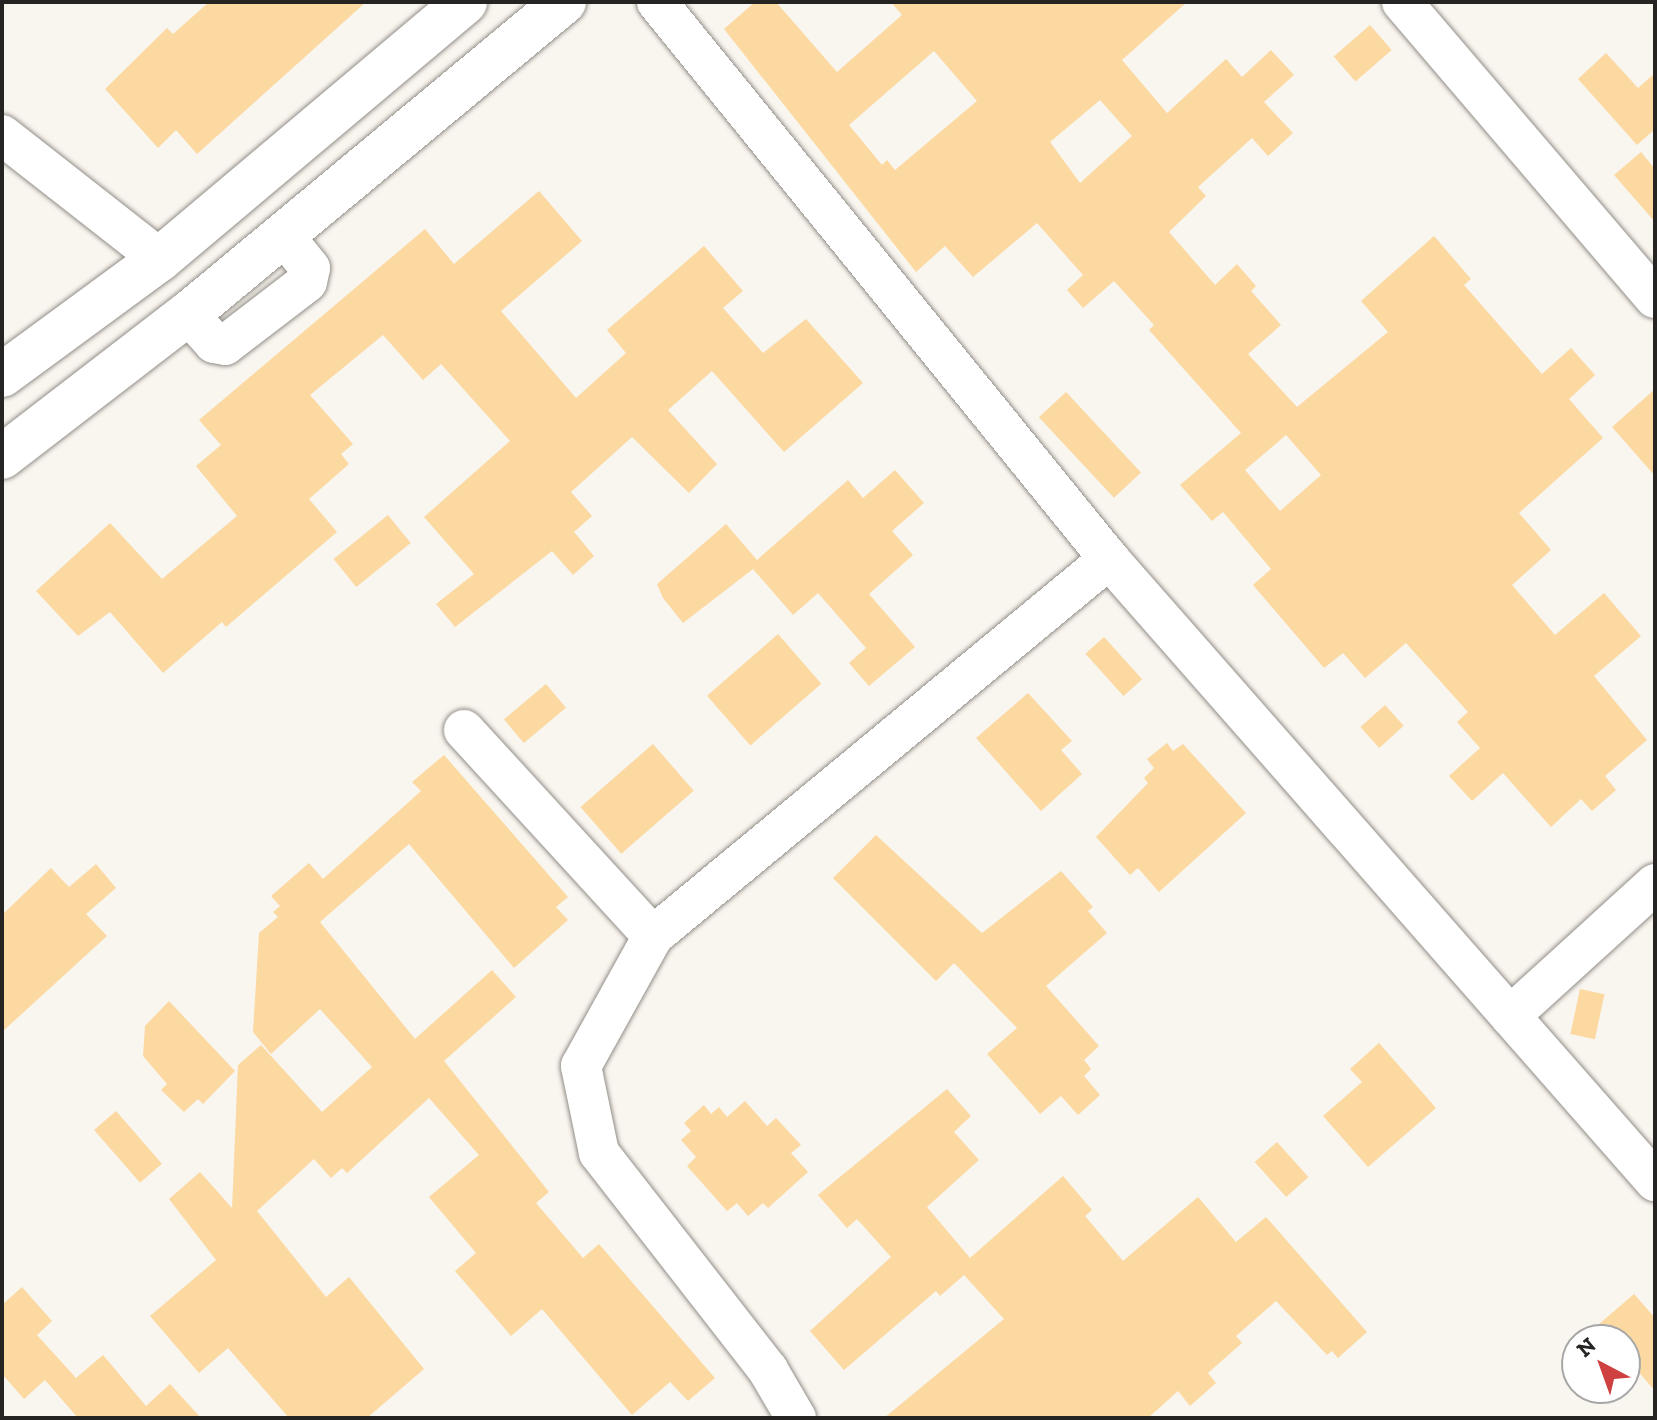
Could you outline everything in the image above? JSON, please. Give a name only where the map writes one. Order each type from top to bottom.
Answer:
[{"type":"main road","points":[[2,375],[160,259],[465,2]]},
{"type":"main road","points":[[2,457],[188,314],[564,2]]},
{"type":"street","points":[[657,2],[1109,559],[1655,1181]]},
{"type":"street","points":[[1402,2],[1655,298]]},
{"type":"street","points":[[2,135],[160,259]]},
{"type":"street","points":[[796,1418],[768,1370],[599,1153],[581,1066],[653,936],[1109,559]]},
{"type":"street","points":[[464,730],[653,936]]},
{"type":"street","points":[[1510,1016],[1655,884]]},
{"type":"building","points":[[209,2],[366,2],[197,154],[176,130],[158,148],[105,89],[167,28],[173,34]]},
{"type":"building","points":[[755,2],[776,2],[837,72],[902,15],[891,2],[1187,2],[1122,60],[1167,113],[1226,59],[1242,77],[1271,50],[1294,75],[1264,102],[1293,133],[1268,156],[1252,138],[1198,187],[1206,196],[1169,232],[1215,285],[1237,264],[1256,286],[1251,291],[1281,325],[1248,354],[1297,407],[1388,332],[1361,301],[1434,236],[1471,279],[1464,285],[1542,374],[1571,348],[1595,375],[1569,399],[1603,438],[1519,513],[1551,550],[1512,585],[1555,635],[1604,593],[1641,636],[1594,676],[1647,740],[1605,776],[1616,790],[1592,811],[1581,799],[1551,827],[1503,773],[1472,801],[1449,776],[1480,748],[1457,722],[1468,712],[1406,643],[1365,678],[1343,653],[1324,668],[1253,585],[1271,569],[1223,512],[1212,521],[1180,485],[1241,433],[1149,330],[1154,325],[1114,281],[1083,308],[1067,290],[1083,275],[1037,223],[973,277],[945,246],[916,272],[724,29]],"holes":[[[934,51],[977,101],[895,170],[887,160],[882,165],[849,125]],[[1100,100],[1132,136],[1080,183],[1050,142]],[[1286,435],[1321,475],[1280,511],[1245,470]]]},
{"type":"building","points":[[1370,25],[1392,50],[1355,81],[1334,56]]},
{"type":"building","points":[[1606,53],[1638,88],[1655,73],[1655,129],[1637,145],[1578,79]]},
{"type":"building","points":[[1641,152],[1655,169],[1655,222],[1614,175]]},
{"type":"building","points":[[539,191],[582,241],[501,311],[576,398],[626,353],[607,330],[704,246],[743,291],[723,308],[763,353],[806,319],[863,383],[784,452],[712,371],[668,410],[717,464],[689,493],[632,437],[571,492],[592,516],[574,532],[594,556],[573,575],[552,551],[455,627],[436,604],[474,574],[424,517],[510,441],[441,364],[423,380],[383,335],[310,395],[353,444],[341,454],[349,464],[309,499],[337,532],[226,627],[222,622],[163,673],[110,612],[78,636],[36,591],[110,523],[162,579],[237,516],[196,466],[221,445],[199,420],[425,229],[454,264]]},
{"type":"building","points":[[1655,389],[1655,476],[1612,427]]},
{"type":"building","points":[[1066,392],[1141,472],[1114,498],[1039,417]]},
{"type":"building","points":[[895,470],[924,503],[892,531],[913,555],[869,594],[915,647],[869,686],[849,663],[866,648],[818,593],[793,615],[753,569],[683,623],[663,598],[657,584],[726,524],[757,560],[848,480],[863,498]]},
{"type":"building","points":[[388,515],[411,543],[356,587],[334,559]]},
{"type":"building","points":[[778,634],[821,684],[750,745],[707,696]]},
{"type":"building","points":[[1104,637],[1142,679],[1124,696],[1085,654]]},
{"type":"building","points":[[546,684],[566,708],[524,743],[504,719]]},
{"type":"building","points":[[1028,693],[1072,741],[1061,750],[1082,774],[1041,811],[976,738]]},
{"type":"building","points":[[1385,705],[1404,726],[1379,748],[1360,727]]},
{"type":"building","points":[[1167,743],[1173,751],[1183,744],[1246,813],[1159,892],[1138,868],[1130,875],[1096,837],[1148,783],[1144,778],[1154,768],[1147,759]]},
{"type":"building","points":[[653,744],[694,791],[621,854],[581,807]]},
{"type":"building","points":[[444,755],[568,897],[556,907],[568,920],[514,968],[409,844],[320,922],[415,1039],[492,970],[516,997],[444,1061],[549,1192],[536,1203],[583,1258],[599,1244],[715,1378],[688,1401],[670,1382],[632,1415],[542,1309],[511,1336],[455,1271],[476,1253],[429,1197],[479,1155],[429,1098],[347,1173],[342,1168],[331,1178],[314,1159],[257,1211],[326,1297],[349,1277],[424,1369],[367,1418],[289,1418],[228,1348],[199,1373],[150,1316],[216,1260],[169,1199],[200,1172],[232,1208],[238,1065],[261,1045],[322,1112],[372,1067],[320,1009],[271,1054],[253,1032],[259,933],[278,917],[273,912],[280,906],[271,896],[309,863],[323,879],[421,791],[412,782]]},
{"type":"building","points":[[876,835],[982,933],[1061,871],[1093,907],[1088,911],[1107,933],[1046,986],[1099,1046],[1084,1060],[1091,1069],[1084,1076],[1100,1095],[1078,1115],[1061,1096],[1040,1114],[987,1054],[1017,1028],[954,963],[936,981],[833,878]]},
{"type":"building","points":[[96,864],[116,888],[86,914],[107,936],[2,1032],[2,915],[51,868],[69,887]]},
{"type":"building","points":[[1580,989],[1604,994],[1595,1039],[1570,1034]]},
{"type":"building","points":[[169,1001],[235,1071],[203,1104],[198,1099],[184,1112],[161,1090],[167,1084],[143,1056],[145,1026]]},
{"type":"building","points":[[1379,1043],[1436,1108],[1368,1167],[1323,1116],[1362,1082],[1350,1069]]},
{"type":"building","points":[[947,1089],[971,1116],[954,1132],[979,1160],[927,1207],[970,1258],[1063,1176],[1092,1210],[1085,1216],[1123,1261],[1198,1197],[1236,1242],[1266,1217],[1367,1332],[1338,1358],[1332,1351],[1327,1355],[1276,1301],[1236,1336],[1242,1343],[1208,1373],[1216,1383],[1190,1406],[1178,1391],[1148,1418],[884,1418],[1004,1319],[964,1275],[940,1296],[936,1291],[844,1370],[810,1331],[891,1257],[857,1219],[847,1228],[818,1195]]},
{"type":"building","points":[[745,1101],[767,1126],[776,1118],[801,1145],[791,1153],[808,1172],[768,1208],[763,1203],[748,1216],[737,1203],[727,1211],[687,1166],[696,1157],[681,1140],[691,1131],[684,1123],[704,1105],[711,1114],[719,1107],[727,1117]]},
{"type":"building","points":[[116,1111],[162,1164],[140,1183],[94,1130]]},
{"type":"building","points":[[1277,1142],[1308,1177],[1286,1197],[1255,1162]]},
{"type":"building","points":[[22,1287],[52,1321],[37,1335],[76,1378],[103,1355],[146,1406],[170,1384],[201,1418],[78,1418],[45,1380],[24,1399],[2,1374],[2,1305]]},
{"type":"building","points":[[1634,1294],[1655,1318],[1655,1391],[1641,1375],[1641,1324],[1599,1324]]}]
